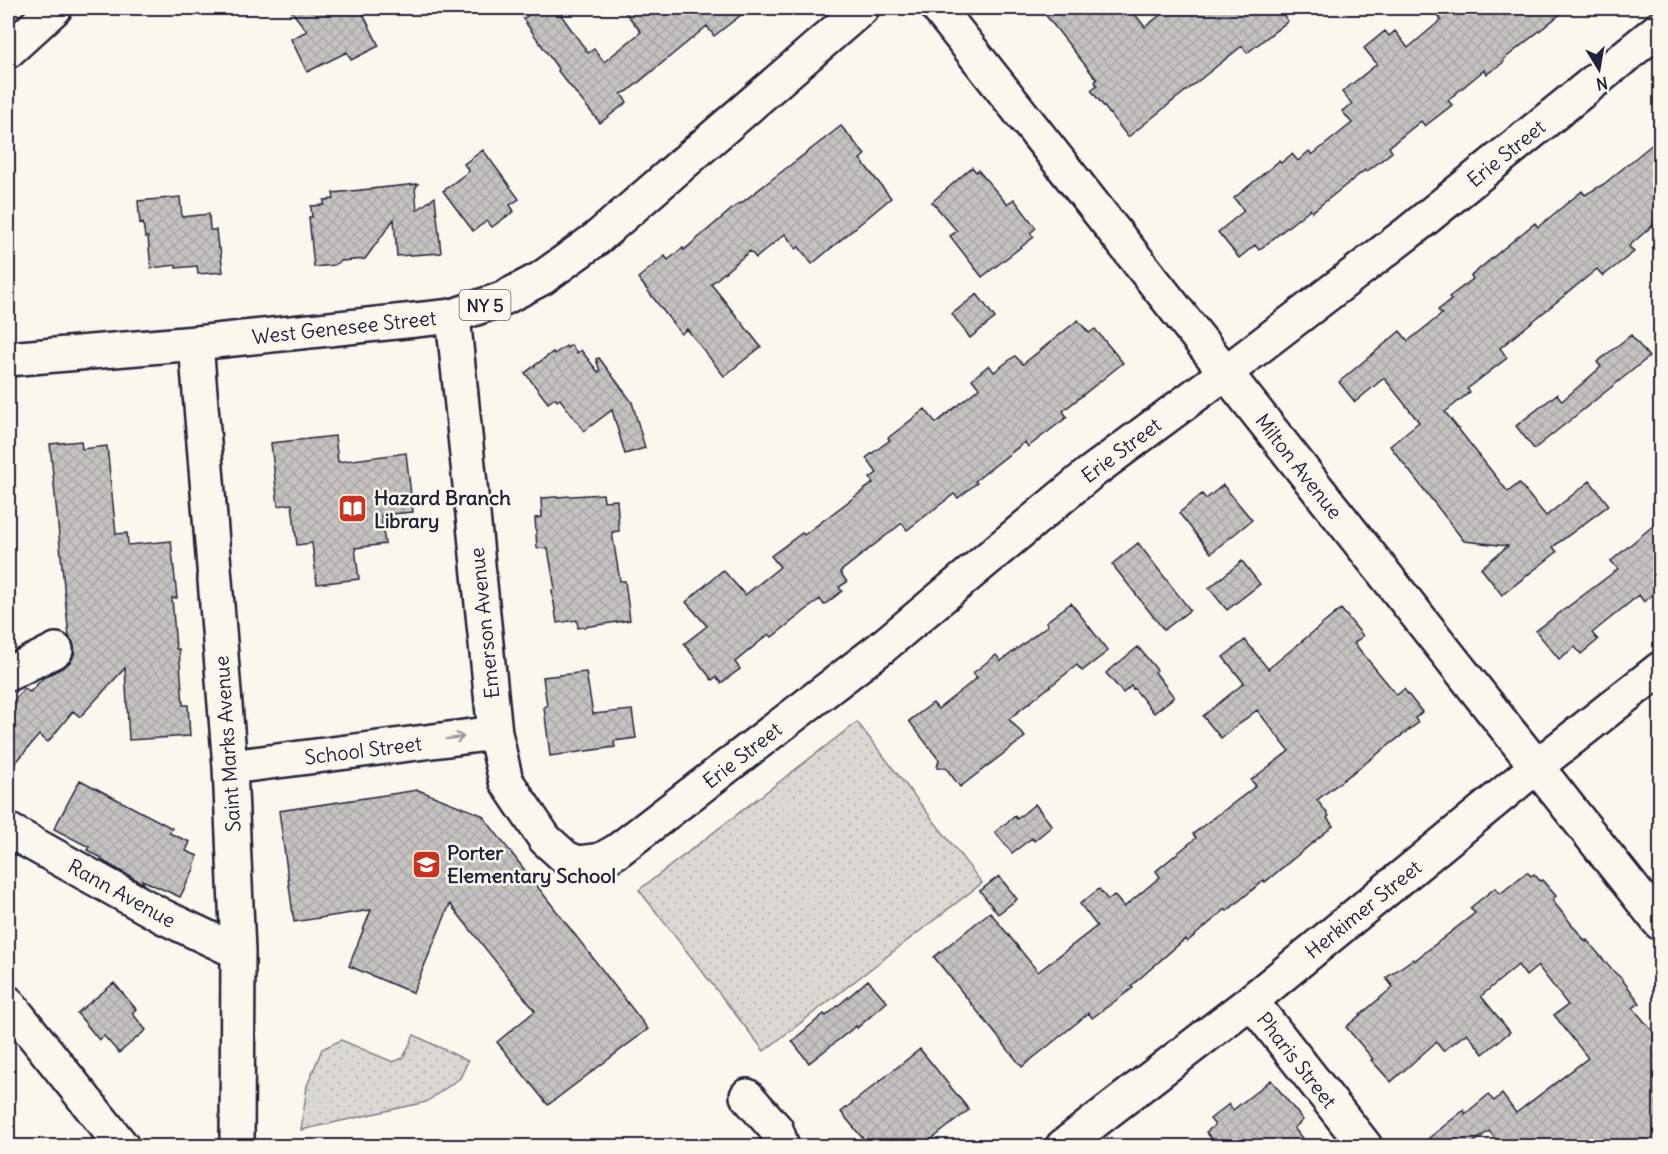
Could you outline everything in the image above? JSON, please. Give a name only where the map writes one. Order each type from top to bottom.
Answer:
[{"type":"street","name":"West Genesee Street","points":[[8,359],[196,343],[453,316],[502,299],[542,278],[596,239],[862,8]]},
{"type":"street","name":"Milton Avenue","points":[[938,8],[1660,923]]},
{"type":"street","points":[[8,23],[53,9]]},
{"type":"street","points":[[8,51],[53,9]]},
{"type":"street","name":"Erie Street","points":[[579,863],[601,860],[617,851],[881,648],[1089,474],[1226,373],[1409,232],[1660,28]]},
{"type":"street","name":"Emerson Avenue","points":[[453,316],[495,733],[506,781],[545,839],[566,858],[579,863]]},
{"type":"street","name":"Saint Marks Avenue","points":[[196,343],[230,767],[238,952],[237,1146]]},
{"type":"street","points":[[8,674],[56,650]]},
{"type":"street","name":"Herkimer Street","points":[[1063,1146],[1251,1001],[1537,766],[1660,669]]},
{"type":"street","name":"School Street","points":[[230,767],[495,733]]},
{"type":"street","name":"Rann Avenue","points":[[8,830],[164,917],[238,952]]},
{"type":"street","name":"Pharis Street","points":[[1251,1001],[1365,1146]]},
{"type":"street","points":[[8,1003],[122,1146]]},
{"type":"street","points":[[747,1096],[776,1129],[782,1146]]},
{"type":"shaded area","points":[[857,722],[982,883],[764,1051],[639,890]]},
{"type":"shaded area","points":[[414,1035],[468,1061],[460,1078],[426,1102],[301,1130],[307,1086],[322,1049],[341,1040],[393,1062],[403,1058]]},
{"type":"building","points":[[289,8],[360,8],[379,46],[351,60],[347,52],[307,72],[291,39],[307,31]]},
{"type":"building","points":[[539,8],[556,8],[588,53],[594,49],[604,62],[641,32],[622,8],[750,8],[714,36],[707,26],[628,91],[621,94],[627,102],[600,123],[558,71],[523,19]]},
{"type":"building","points":[[1040,8],[1130,8],[1145,27],[1169,8],[1278,8],[1288,21],[1247,53],[1242,46],[1128,137],[1091,90],[1097,85],[1095,82],[1097,80]]},
{"type":"building","points":[[1432,8],[1568,8],[1503,60],[1504,62],[1487,74],[1484,70],[1448,100],[1452,105],[1425,126],[1421,121],[1389,147],[1392,152],[1366,172],[1365,170],[1312,212],[1310,209],[1259,250],[1255,245],[1239,258],[1218,232],[1244,211],[1234,198],[1279,161],[1281,163],[1292,154],[1298,161],[1309,151],[1312,155],[1352,123],[1342,111],[1352,104],[1342,92],[1377,64],[1364,48],[1385,31],[1389,36],[1395,31],[1408,48],[1441,20]]},
{"type":"building","points":[[841,126],[865,155],[860,159],[891,198],[812,264],[799,247],[796,249],[785,234],[756,258],[750,251],[711,284],[761,347],[724,376],[687,329],[681,334],[638,278],[665,256],[668,260],[683,248],[684,250],[739,203]]},
{"type":"building","points":[[1660,138],[1660,219],[1629,246],[1634,252],[1603,276],[1597,269],[1500,348],[1507,358],[1467,389],[1470,392],[1445,412],[1508,492],[1519,483],[1546,516],[1590,481],[1609,505],[1553,547],[1557,552],[1502,595],[1481,568],[1508,546],[1464,541],[1390,446],[1419,422],[1384,378],[1355,402],[1339,382],[1400,331],[1408,341],[1442,314],[1438,310],[1451,300],[1449,297],[1473,279],[1471,276],[1535,223],[1538,227],[1582,191],[1585,195],[1604,184]]},
{"type":"building","points":[[483,150],[519,199],[510,205],[514,211],[492,227],[487,221],[473,231],[443,191],[469,171],[464,164]]},
{"type":"building","points":[[972,167],[976,172],[978,170],[1007,204],[1014,199],[1036,228],[1030,233],[1034,237],[982,277],[950,236],[957,231],[932,202]]},
{"type":"building","points":[[418,184],[415,189],[417,210],[435,197],[441,253],[397,256],[394,219],[365,259],[314,267],[309,217],[312,217],[311,206],[324,205],[324,200],[334,199],[333,193]]},
{"type":"building","points":[[180,197],[182,217],[209,214],[210,230],[216,230],[223,272],[198,274],[197,266],[176,268],[176,265],[151,268],[148,237],[145,237],[143,223],[140,224],[138,201]]},
{"type":"building","points":[[977,294],[995,318],[970,338],[952,314]]},
{"type":"building","points":[[1078,320],[1089,333],[1095,329],[1123,363],[1063,411],[1067,417],[1028,447],[1025,442],[975,481],[977,483],[958,498],[954,494],[907,530],[902,523],[840,572],[847,582],[839,587],[842,591],[824,605],[820,599],[772,637],[769,634],[735,662],[740,669],[721,683],[716,677],[712,680],[684,644],[707,626],[686,602],[723,570],[745,595],[780,567],[771,556],[802,533],[804,535],[873,483],[870,478],[877,473],[866,458],[890,440],[888,438],[925,409],[936,423],[979,388],[972,379],[989,365],[994,372],[1015,356],[1023,364]]},
{"type":"building","points":[[1631,335],[1649,357],[1534,449],[1516,426],[1557,394],[1562,401],[1601,367],[1597,362]]},
{"type":"building","points":[[571,345],[577,353],[581,350],[598,372],[600,371],[596,359],[599,358],[632,402],[645,448],[625,454],[612,410],[584,431],[560,399],[557,401],[555,398],[548,403],[525,373],[553,352],[554,354]]},
{"type":"building","name":"Hazard Branch Library","points":[[335,436],[338,462],[406,453],[413,512],[381,515],[385,544],[355,548],[359,579],[317,584],[312,543],[297,545],[292,504],[278,506],[271,443]]},
{"type":"building","points":[[81,441],[82,449],[107,446],[116,534],[127,533],[128,545],[171,541],[177,598],[172,598],[176,649],[179,649],[183,705],[188,705],[190,736],[129,740],[125,668],[80,717],[73,711],[48,742],[39,735],[8,772],[8,709],[24,688],[30,692],[43,678],[71,661],[75,652],[73,642],[69,637],[50,444]]},
{"type":"building","points":[[1223,485],[1252,520],[1211,553],[1179,513],[1202,494],[1206,499]]},
{"type":"building","points":[[603,494],[604,501],[617,500],[619,531],[612,532],[620,581],[625,581],[630,620],[578,628],[577,620],[557,623],[552,590],[555,589],[548,549],[537,548],[535,518],[542,517],[541,498]]},
{"type":"building","points":[[1660,520],[1660,588],[1644,602],[1639,595],[1592,633],[1598,640],[1581,654],[1575,647],[1559,659],[1536,631],[1618,569],[1611,561]]},
{"type":"building","points":[[1138,543],[1190,610],[1164,630],[1112,564]]},
{"type":"building","points":[[1242,561],[1260,584],[1227,610],[1209,588]]},
{"type":"building","points":[[1071,603],[1108,651],[1082,671],[1077,665],[1009,719],[1025,737],[960,787],[946,768],[937,768],[939,760],[909,721],[933,703],[938,709],[977,678],[973,673],[996,655],[1001,661],[1048,625],[1046,622]]},
{"type":"building","points":[[1341,609],[1363,636],[1354,643],[1397,695],[1404,689],[1422,712],[1415,718],[1418,723],[1317,800],[1329,816],[1327,818],[1333,826],[1187,942],[1185,939],[1131,986],[1133,988],[1092,1018],[1089,1013],[1022,1067],[934,957],[990,912],[1038,972],[1097,926],[1080,904],[1099,889],[1108,900],[1114,895],[1124,907],[1160,877],[1156,871],[1196,838],[1193,834],[1256,786],[1251,780],[1289,751],[1257,710],[1221,738],[1203,716],[1244,683],[1223,657],[1245,640],[1268,669]]},
{"type":"building","points":[[1138,647],[1157,670],[1155,672],[1174,697],[1154,713],[1134,688],[1131,686],[1123,693],[1106,673]]},
{"type":"building","points":[[586,672],[593,714],[632,710],[636,738],[614,741],[615,747],[550,756],[543,677]]},
{"type":"building","points":[[80,780],[172,828],[169,833],[190,842],[186,851],[198,856],[180,897],[142,880],[144,884],[101,860],[102,858],[87,850],[89,847],[54,829]]},
{"type":"building","points":[[418,790],[482,815],[648,1029],[548,1105],[497,1042],[535,1011],[450,904],[413,993],[349,966],[371,910],[294,922],[279,811]]},
{"type":"building","points":[[1035,804],[1052,826],[1034,841],[1032,838],[1012,853],[995,832],[1015,816],[1017,819]]},
{"type":"building","points":[[1527,872],[1531,876],[1534,874],[1540,881],[1542,880],[1556,896],[1552,900],[1586,942],[1587,940],[1621,978],[1640,1003],[1633,1008],[1660,1040],[1660,1146],[1501,1146],[1489,1131],[1469,1146],[1419,1146],[1464,1110],[1465,1114],[1488,1095],[1494,1101],[1502,1094],[1516,1113],[1588,1058],[1554,1015],[1568,1005],[1538,966],[1526,976],[1518,965],[1481,996],[1510,1032],[1483,1054],[1467,1033],[1443,1051],[1436,1042],[1391,1082],[1346,1027],[1393,987],[1386,978],[1413,959],[1414,961],[1475,913],[1470,908],[1495,888],[1500,894]]},
{"type":"building","points":[[999,876],[1017,899],[998,914],[980,891]]},
{"type":"building","points":[[868,980],[887,1002],[857,1028],[856,1026],[809,1063],[792,1041]]},
{"type":"building","points":[[114,983],[136,1009],[132,1013],[146,1030],[119,1053],[104,1036],[99,1040],[77,1013]]},
{"type":"building","points":[[920,1049],[969,1110],[923,1146],[869,1146],[841,1112]]},
{"type":"building","points":[[1271,1080],[1303,1120],[1294,1128],[1308,1146],[1218,1146],[1206,1132],[1215,1125],[1210,1119],[1229,1104],[1233,1110]]},
{"type":"place","name":"Hazard Branch Library","points":[[353,509]]},
{"type":"place","name":"Porter Elementary School","points":[[426,864]]}]
